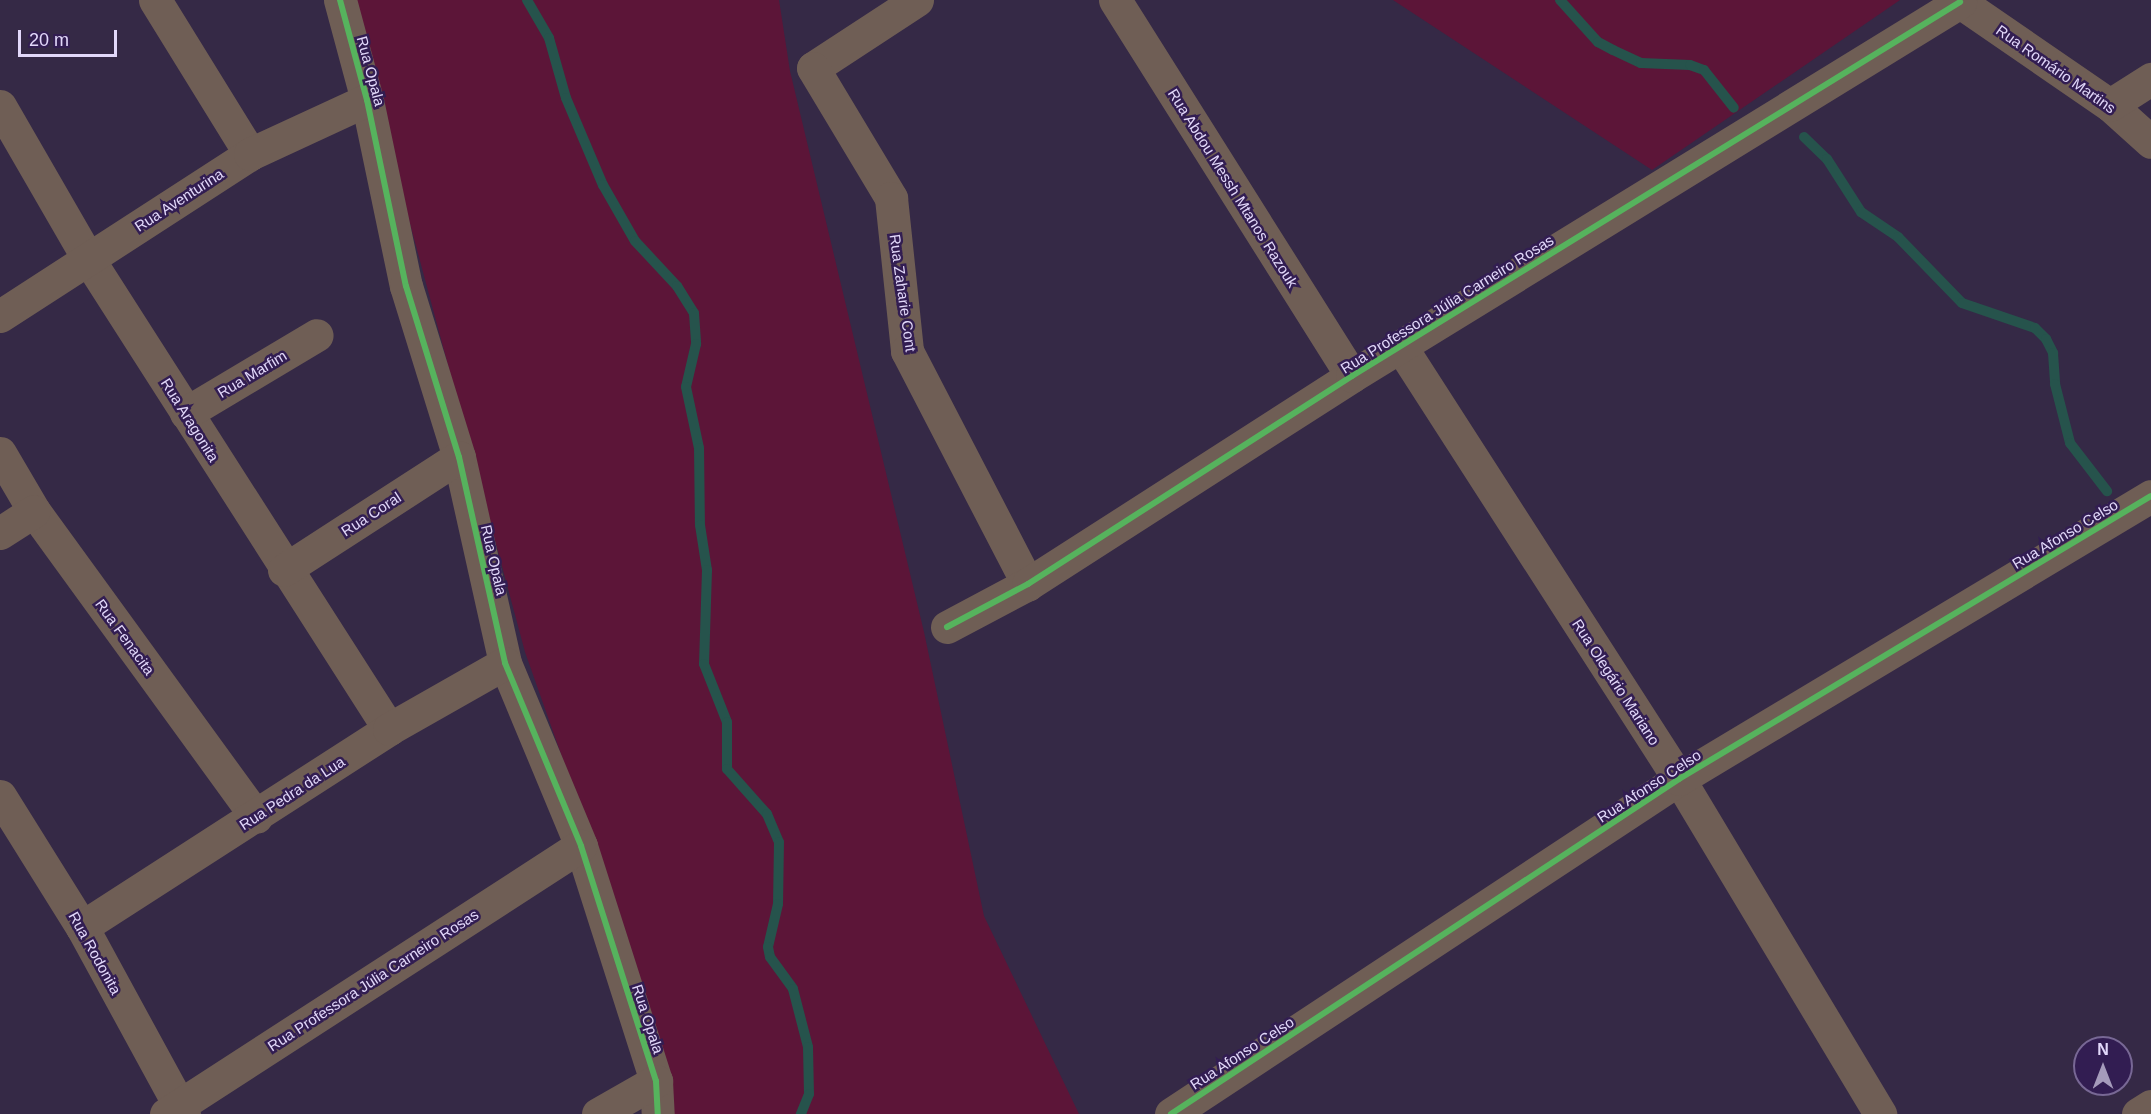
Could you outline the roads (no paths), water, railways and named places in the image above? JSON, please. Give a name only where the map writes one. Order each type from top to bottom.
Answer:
[{"type":"street","points":[[155,0],[250,154]]},
{"type":"street","name":"Rua Opala","points":[[340,0],[367,100],[406,286],[459,457],[506,663],[581,846],[656,1081],[658,1114]]},
{"type":"street","name":"Rua Zaharie Cont","points":[[917,0],[813,68],[891,198],[908,351],[1028,584]]},
{"type":"street","name":"Rua Abdou Messh Mtanos Razouk","points":[[1115,0],[1352,376]]},
{"type":"street","name":"Rua Professora Júlia Carneiro Rosas","points":[[947,627],[1028,584],[1352,376],[1959,1]]},
{"type":"street","name":"Rua Romário Martins","points":[[1959,1],[2110,105],[2151,142]]},
{"type":"street","points":[[2110,105],[2151,79]]},
{"type":"street","name":"Rua Aventurina","points":[[0,316],[250,154],[367,100]]},
{"type":"street","name":"Rua Aragonita","points":[[0,106],[88,260],[284,570],[389,729]]},
{"type":"street","name":"Rua Marfim","points":[[186,413],[317,335]]},
{"type":"street","name":"Rua Olegário Mariano","points":[[1401,347],[1679,779],[1880,1114]]},
{"type":"street","name":"Rua Fenacita","points":[[0,453],[34,511],[256,817]]},
{"type":"street","name":"Rua Coral","points":[[284,570],[459,457]]},
{"type":"street","name":"Rua Afonso Celso","points":[[1171,1114],[1679,779],[2151,496]]},
{"type":"street","points":[[0,533],[34,511]]},
{"type":"street","name":"Rua Pedra da Lua","points":[[82,927],[256,817],[389,729],[506,663]]},
{"type":"street","name":"Rua Rodonita","points":[[0,796],[82,927],[176,1111]]},
{"type":"street","name":"Rua Professora Júlia Carneiro Rosas","points":[[176,1111],[581,846]]},
{"type":"street","points":[[597,1114],[656,1081]]},
{"type":"street","points":[[2138,1114],[2151,1106]]},
{"type":"waterway","points":[[527,0],[549,38],[566,98],[603,185],[635,241],[677,286],[694,313],[696,344],[686,387],[699,448],[700,525],[707,570],[704,664],[727,722],[727,769],[767,814],[779,842],[778,904],[768,947],[770,957],[793,989],[808,1047],[809,1094],[801,1114]]},
{"type":"waterway","points":[[1560,0],[1598,42],[1613,50],[1641,63],[1690,65],[1704,70],[1734,108]]},
{"type":"waterway","points":[[1804,137],[1827,159],[1861,212],[1898,237],[1962,303],[2035,328],[2046,339],[2053,353],[2055,384],[2070,443],[2107,491]]}]
